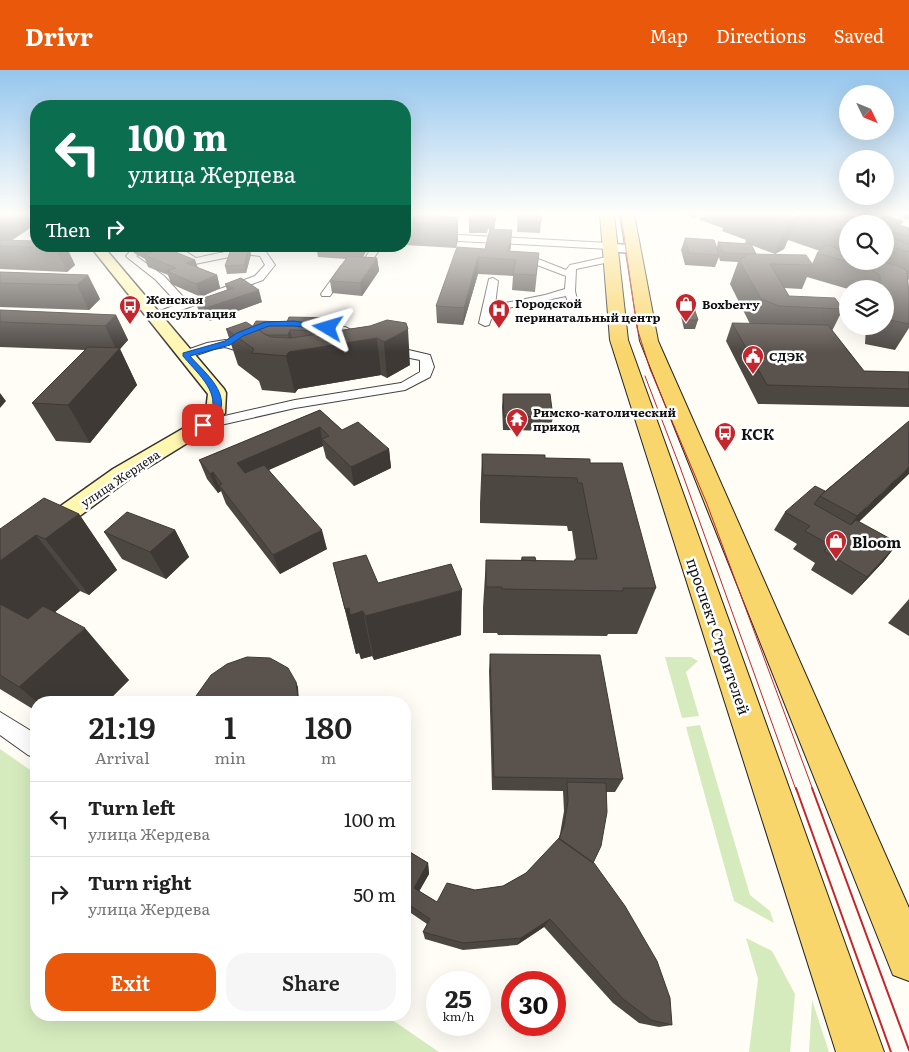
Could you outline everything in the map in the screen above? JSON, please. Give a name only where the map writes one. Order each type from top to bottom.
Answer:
[{"type":"main road","name":"улица Жердева","points":[[0,562],[127,470],[203,425],[215,413],[217,393],[107,260]]},
{"type":"main road","name":"проспект Строителей","points":[[616,260],[619,340],[860,1052]]},
{"type":"main road","name":"проспект Строителей","points":[[619,260],[648,341],[909,959]]},
{"type":"street","points":[[136,260],[160,278],[183,303],[184,307]]},
{"type":"street","points":[[195,261],[201,260]]},
{"type":"street","points":[[154,317],[259,278],[270,265],[267,260]]},
{"type":"street","points":[[326,294],[344,268],[366,263],[368,260]]},
{"type":"street","points":[[573,305],[570,291],[573,268],[593,260]]},
{"type":"street","points":[[195,261],[205,269]]},
{"type":"street","points":[[535,261],[571,275]]},
{"type":"street","points":[[218,281],[231,290]]},
{"type":"street","points":[[484,323],[489,310],[493,281]]},
{"type":"street","points":[[489,310],[547,298],[570,291]]},
{"type":"street","points":[[302,325],[344,330]]},
{"type":"street","points":[[227,343],[240,334]]},
{"type":"street","points":[[185,355],[221,343],[234,343],[262,354]]},
{"type":"street","points":[[203,425],[294,404],[405,386],[426,374],[428,367],[426,358],[412,353],[400,352],[373,356]]},
{"type":"street","points":[[0,722],[30,743]]},
{"type":"green space","points":[[665,657],[691,657],[698,661],[686,672],[699,716],[682,718]]},
{"type":"green space","points":[[700,725],[750,895],[770,911],[774,923],[734,901],[686,727]]},
{"type":"green space","points":[[0,749],[30,770],[30,1021],[394,1021],[439,1052],[0,1052]]},
{"type":"green space","points":[[746,938],[772,951],[795,994],[790,1052],[749,1052],[758,979]]},
{"type":"green space","points":[[812,1000],[829,1052],[809,1052]]},
{"type":"building","points":[[156,260],[195,260],[186,263],[217,275],[196,284],[167,271],[176,268]]},
{"type":"building","points":[[227,260],[245,260],[244,265],[225,266]]},
{"type":"building","points":[[345,260],[376,260],[360,283],[330,281]]},
{"type":"building","points":[[452,260],[477,260],[464,308],[436,306]]},
{"type":"building","points":[[514,260],[538,260],[536,275],[513,274],[516,260]]},
{"type":"building","points":[[739,260],[809,260],[813,265],[770,264],[789,296],[835,298],[839,304],[839,309],[779,306],[761,299]]},
{"type":"building","points":[[894,265],[903,268],[907,272],[909,324],[894,321],[894,280],[880,280],[880,275],[872,270],[894,270]]},
{"type":"building","points":[[0,272],[88,275],[77,285],[0,283]]},
{"type":"building","points":[[241,278],[259,290],[206,308],[195,301],[233,288],[225,284]]},
{"type":"building","points":[[680,295],[690,296],[698,320],[687,320]]},
{"type":"building","points":[[0,310],[116,315],[105,326],[0,322]]},
{"type":"building","points":[[289,317],[334,318],[329,331],[290,330],[288,335],[266,335],[253,326],[256,321],[287,322]]},
{"type":"building","points":[[387,320],[406,323],[408,329],[384,342],[377,338],[289,352],[286,356],[251,353],[254,349],[226,329],[246,322],[270,337],[291,338],[370,326]]},
{"type":"building","points":[[732,323],[828,325],[864,371],[909,372],[909,389],[767,385]]},
{"type":"building","points":[[88,347],[120,348],[68,405],[32,403]]},
{"type":"building","points":[[503,394],[550,394],[553,417],[504,416]]},
{"type":"building","points":[[320,410],[342,430],[358,422],[389,449],[351,467],[322,439],[329,436],[320,427],[237,463],[245,473],[264,465],[322,530],[273,555],[219,485],[222,484],[213,472],[210,474],[199,460]]},
{"type":"building","points":[[909,421],[909,467],[857,516],[820,496]]},
{"type":"building","points":[[482,454],[545,455],[545,458],[590,459],[590,463],[622,463],[656,588],[623,588],[623,591],[502,589],[502,587],[486,587],[486,560],[575,561],[575,559],[597,559],[582,483],[578,483],[577,478],[483,475]]},
{"type":"building","points":[[815,486],[825,491],[814,504],[851,525],[856,520],[898,543],[867,577],[824,551],[830,545],[805,531],[810,526],[785,512]]},
{"type":"building","points":[[44,498],[79,514],[45,539],[36,535],[0,561],[0,529]]},
{"type":"building","points":[[127,512],[175,530],[150,552],[104,532]]},
{"type":"building","points":[[366,555],[378,583],[451,564],[462,590],[365,616],[363,611],[350,615],[349,608],[345,609],[333,563]]},
{"type":"building","points":[[522,557],[535,557],[536,561],[522,560]]},
{"type":"building","points":[[0,604],[28,619],[43,606],[85,628],[19,687],[0,675]]},
{"type":"building","points":[[490,654],[600,655],[623,779],[494,777]]},
{"type":"building","points":[[247,657],[270,658],[288,668],[296,682],[298,696],[196,696],[211,675],[227,664]]},
{"type":"building","points":[[567,782],[606,783],[607,812],[601,846],[593,863],[559,839],[564,825],[568,801]]},
{"type":"building","points":[[559,838],[594,863],[625,906],[657,961],[670,998],[672,1025],[651,1020],[623,999],[550,919],[521,938],[463,943],[423,932],[430,919],[411,906],[411,853],[428,863],[414,888],[437,902],[447,883],[475,890],[503,886],[526,873]]},
{"type":"tram line","points":[[627,260],[637,328],[650,369],[707,504],[813,790]]},
{"type":"tram line","points":[[645,376],[680,467],[796,790]]},
{"type":"tram line","points":[[796,788],[891,1052]]},
{"type":"tram line","points":[[812,788],[909,1050]]},
{"type":"place","name":"Boxberry","points":[[686,323]]},
{"type":"place","name":"Женская консультация","points":[[130,325]]},
{"type":"place","name":"Городской перинатальный центр","points":[[499,329]]},
{"type":"place","name":"СДЭК","points":[[753,375]]},
{"type":"place","name":"Римско-католический приход","points":[[517,438]]},
{"type":"place","name":"КСК","points":[[725,452]]},
{"type":"place","name":"Bloom","points":[[836,560]]},
{"type":"route","points":[[203,425],[215,413],[217,393],[185,355],[221,343],[227,343],[240,334],[268,324],[294,324],[328,328]]}]
